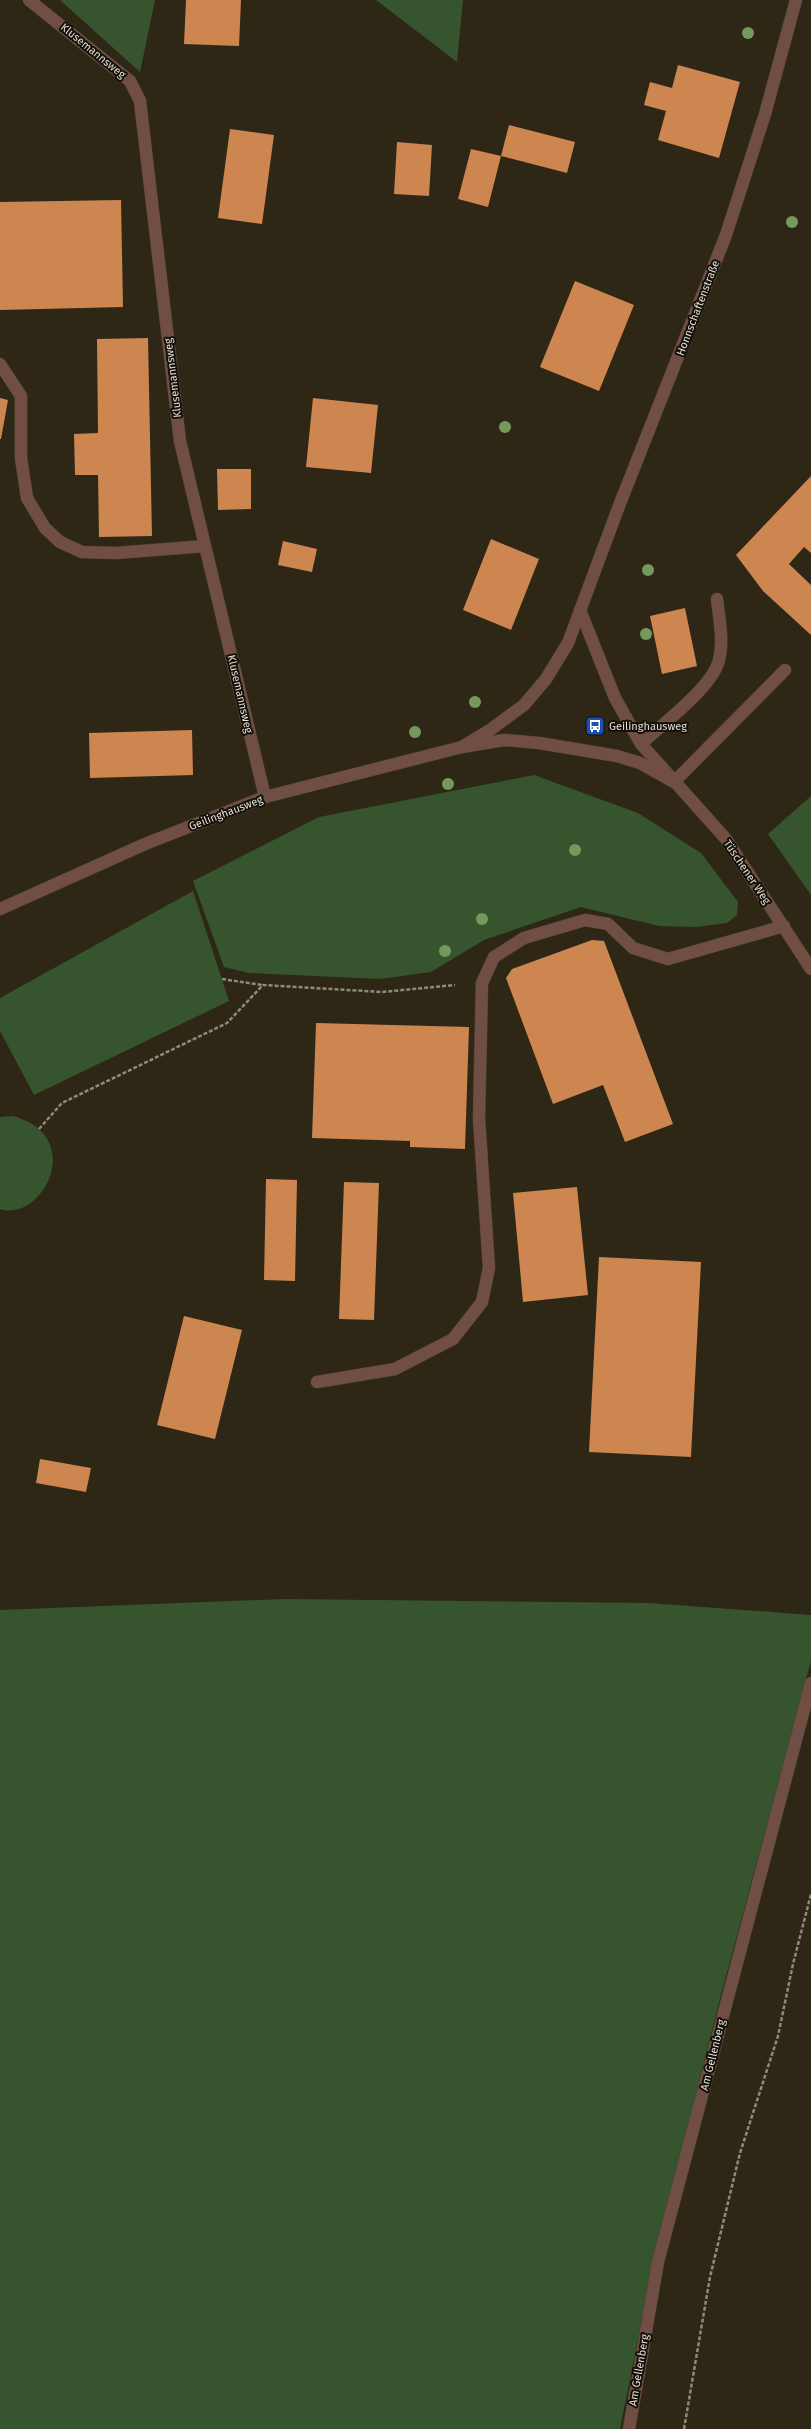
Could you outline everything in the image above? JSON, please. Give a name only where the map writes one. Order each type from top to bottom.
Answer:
[{"type":"street","name":"Klusemannsweg","points":[[30,0],[130,80],[140,101],[180,441],[265,797]]},
{"type":"street","name":"Honnschaftenstraße","points":[[546,679],[568,643],[616,513],[726,235],[765,114],[796,0]]},
{"type":"street","points":[[0,364],[21,396],[21,458],[27,498],[45,528],[60,542],[82,552],[116,553],[205,546]]},
{"type":"street","points":[[641,744],[702,688],[716,669],[721,649],[717,598]]},
{"type":"street","name":"Tüschener Weg","points":[[580,610],[615,698],[641,744],[726,839],[811,969]]},
{"type":"street","points":[[674,782],[785,670]]},
{"type":"street","name":"Geilinghausweg","points":[[462,747],[490,730],[524,705],[546,679]]},
{"type":"street","name":"Geilinghausweg","points":[[0,909],[145,844],[265,797],[462,747],[504,740],[539,743]]},
{"type":"street","name":"Tüschener Weg","points":[[539,743],[617,756],[640,763],[674,782]]},
{"type":"street","points":[[317,1382],[395,1369],[453,1339],[482,1302],[490,1268],[479,1118],[482,983],[494,957],[524,938],[585,920],[608,924],[633,948],[668,959],[784,926]]},
{"type":"street","name":"Am Gellenberg","points":[[629,2429],[658,2262],[811,1683]]},
{"type":"path","points":[[222,979],[263,985],[382,992],[482,983]]},
{"type":"path","points":[[39,1129],[62,1103],[227,1023],[263,985]]},
{"type":"path","points":[[684,2429],[710,2277],[740,2153],[778,2036],[793,1964],[811,1894]]},
{"type":"green space","points":[[60,0],[155,0],[140,72]]},
{"type":"green space","points":[[376,0],[463,0],[457,62]]},
{"type":"green space","points":[[534,775],[638,813],[701,853],[738,902],[737,915],[727,923],[696,927],[659,926],[581,907],[484,940],[431,972],[380,979],[249,973],[224,967],[193,881],[319,817]]},
{"type":"green space","points":[[811,796],[811,895],[768,834]]},
{"type":"green space","points":[[193,891],[229,1001],[34,1095],[0,1031],[0,998]]},
{"type":"green space","points":[[13,1116],[35,1126],[48,1141],[53,1158],[50,1175],[43,1191],[31,1203],[16,1210],[0,1209],[0,1117]]},
{"type":"green space","points":[[285,1599],[649,1603],[811,1615],[811,1661],[721,1995],[654,2259],[620,2429],[0,2429],[0,1610]]},
{"type":"building","points":[[186,0],[241,0],[239,46],[184,44]]},
{"type":"building","points":[[678,65],[740,82],[719,158],[658,140],[666,111],[644,105],[650,82],[672,88]]},
{"type":"building","points":[[509,125],[575,142],[567,173],[501,156]]},
{"type":"building","points":[[230,129],[274,135],[262,224],[218,218]]},
{"type":"building","points":[[397,142],[432,145],[429,196],[394,194]]},
{"type":"building","points":[[471,149],[501,156],[488,207],[458,199]]},
{"type":"building","points":[[121,200],[123,307],[0,310],[0,202]]},
{"type":"building","points":[[575,281],[634,305],[599,391],[540,367]]},
{"type":"building","points":[[148,338],[152,536],[99,537],[98,475],[75,475],[74,434],[98,433],[97,339]]},
{"type":"building","points":[[0,398],[8,400],[1,439],[0,439]]},
{"type":"building","points":[[313,398],[378,405],[371,473],[306,467]]},
{"type":"building","points":[[217,469],[251,469],[251,509],[218,510]]},
{"type":"building","points":[[811,476],[811,553],[804,547],[789,564],[811,585],[811,635],[763,591],[736,555]]},
{"type":"building","points":[[491,539],[539,559],[511,630],[463,610]]},
{"type":"building","points":[[283,541],[317,549],[312,572],[278,565]]},
{"type":"building","points":[[685,608],[697,666],[662,674],[650,616]]},
{"type":"building","points":[[192,730],[193,775],[90,778],[89,733]]},
{"type":"building","points":[[592,940],[604,941],[673,1124],[625,1142],[603,1085],[553,1104],[506,978],[512,969]]},
{"type":"building","points":[[316,1023],[469,1027],[465,1149],[410,1147],[410,1141],[312,1138]]},
{"type":"building","points":[[266,1179],[297,1180],[295,1281],[264,1280]]},
{"type":"building","points":[[344,1182],[379,1183],[374,1320],[339,1319]]},
{"type":"building","points":[[577,1187],[588,1295],[523,1302],[513,1193]]},
{"type":"building","points":[[599,1257],[701,1262],[691,1457],[589,1452]]},
{"type":"building","points":[[184,1316],[242,1330],[215,1439],[157,1425]]},
{"type":"building","points":[[40,1459],[91,1468],[86,1492],[36,1483]]},
{"type":"place","name":"Geilinghausweg","points":[[595,726]]}]
